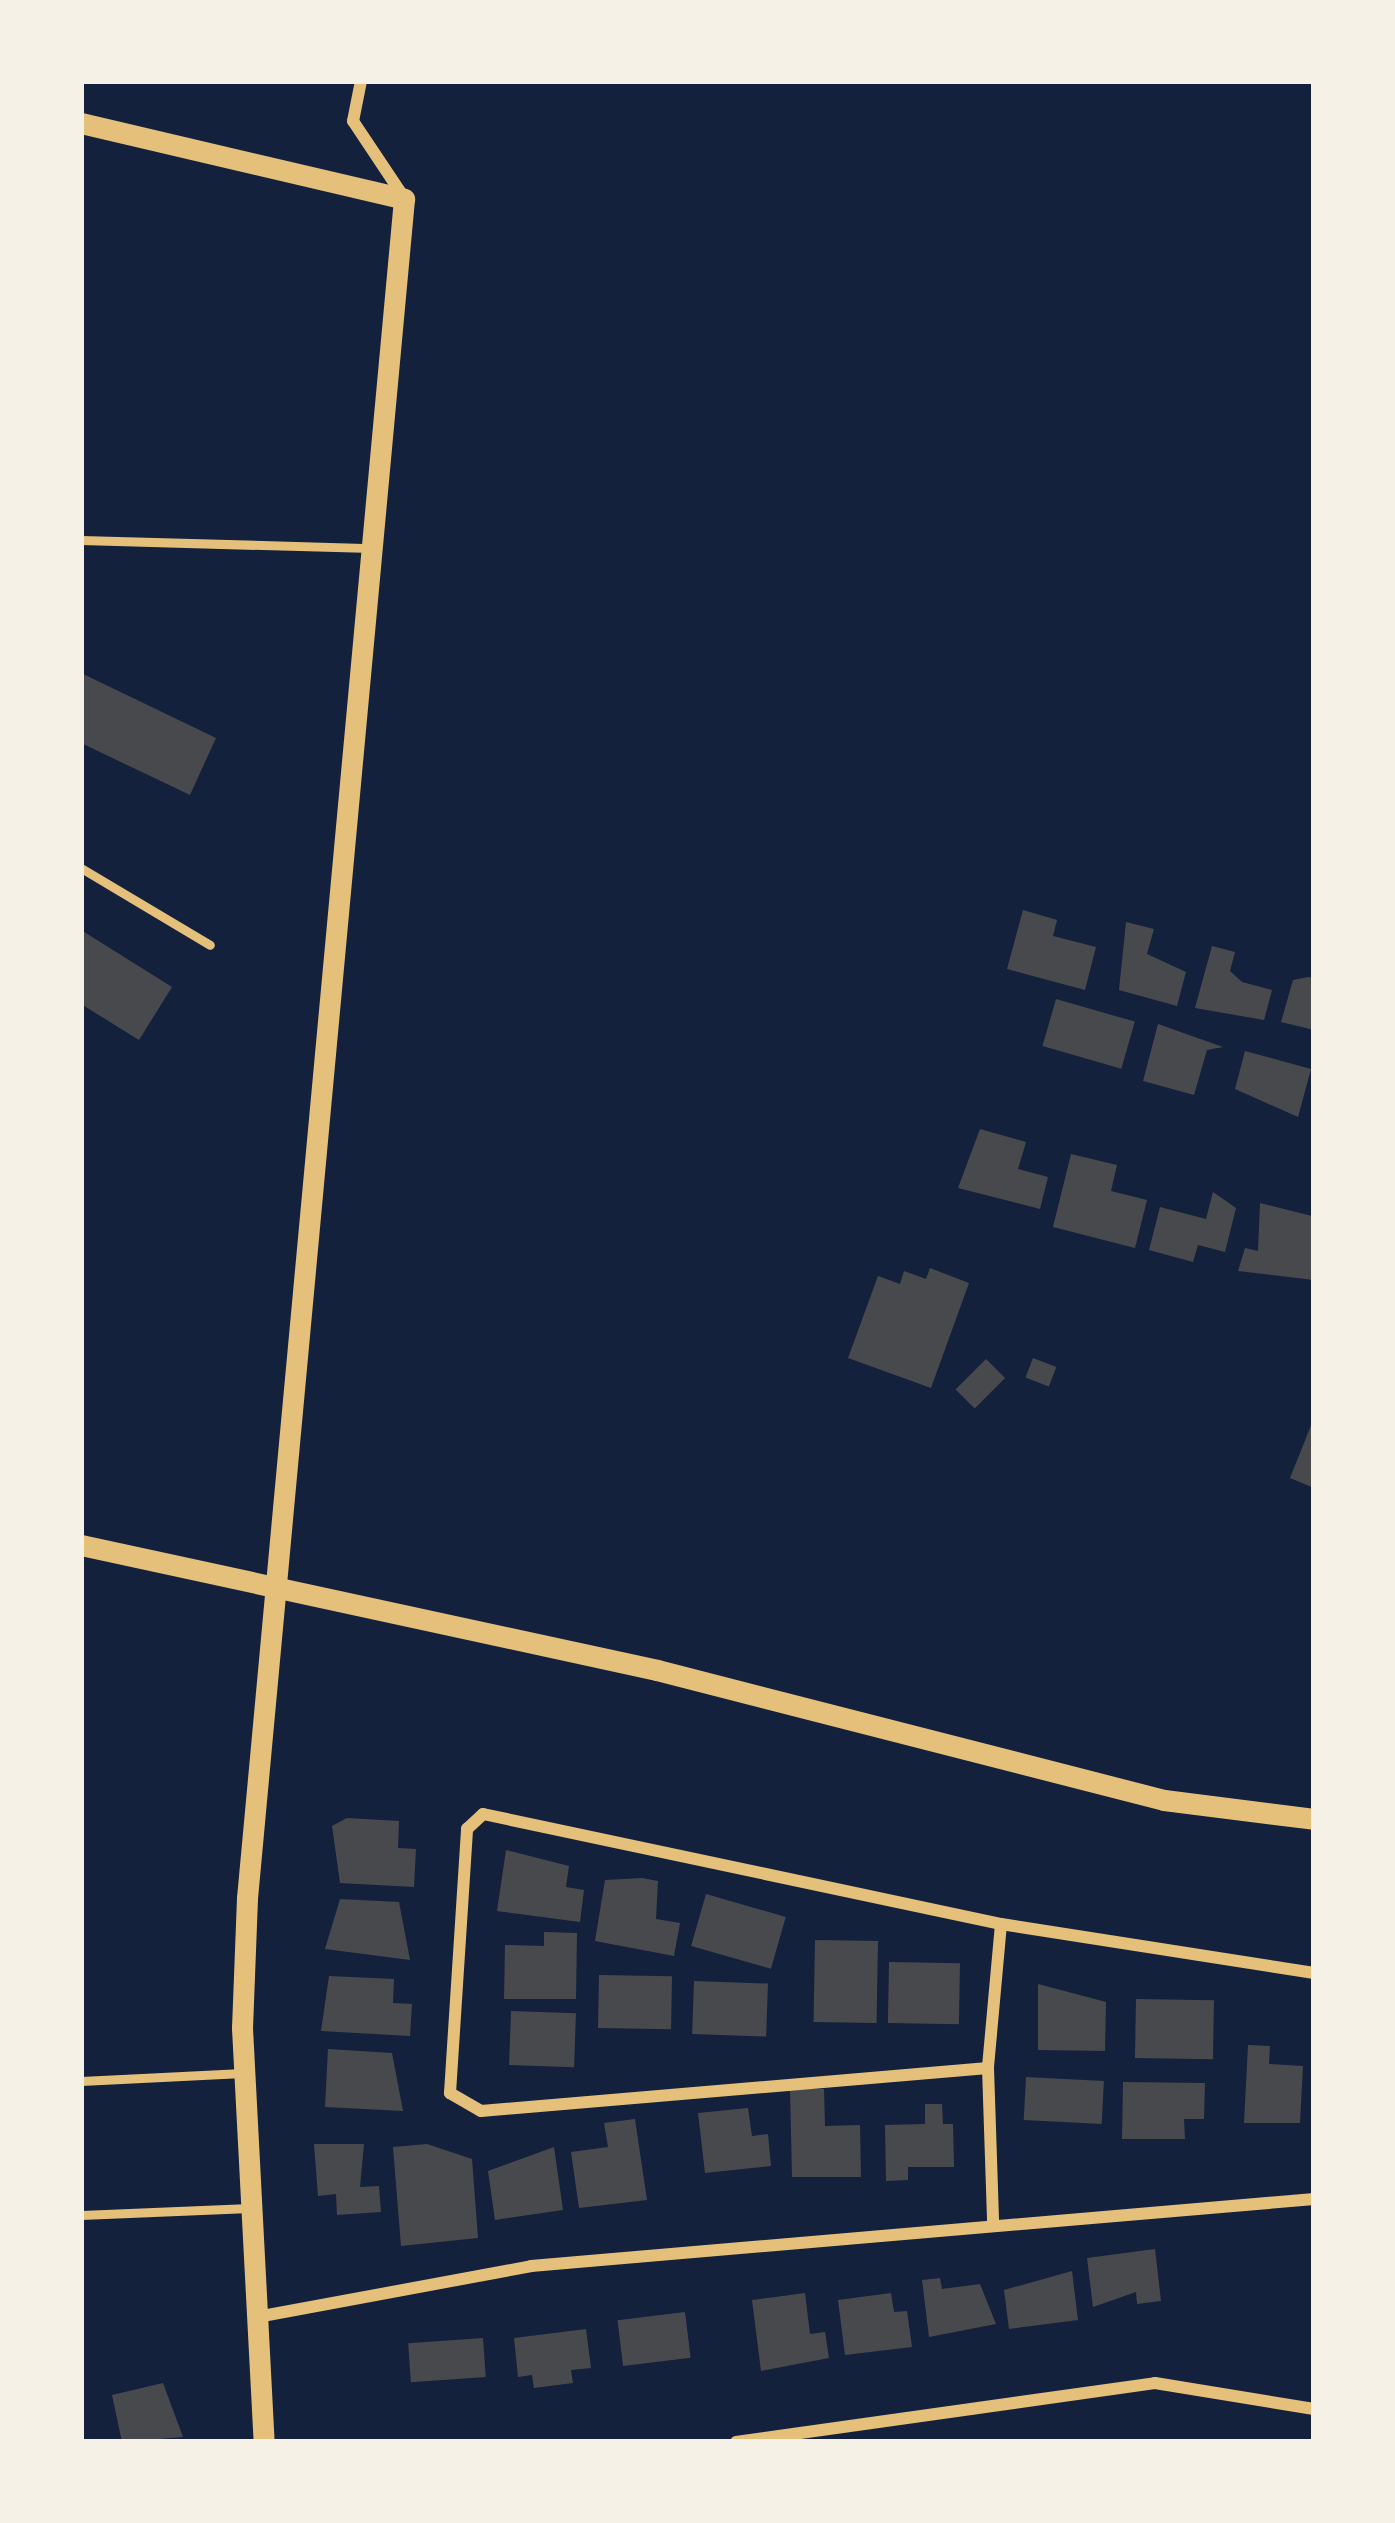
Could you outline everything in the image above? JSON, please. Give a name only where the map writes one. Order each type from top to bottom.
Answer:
[{"type":"street","points":[[264,2442],[244,2072],[274,1587],[377,548],[404,199],[353,122],[361,81]]},
{"type":"street","points":[[81,124],[404,199]]},
{"type":"street","points":[[81,1545],[657,1670],[1164,1800],[1314,1820]]},
{"type":"street","points":[[988,2068],[481,2111],[450,2093],[467,1829],[483,1814],[1000,1924],[1314,1972]]},
{"type":"street","points":[[993,2221],[988,2068],[1000,1924]]},
{"type":"street","points":[[255,2318],[531,2266],[993,2221],[1314,2199]]},
{"type":"street","points":[[736,2442],[1155,2383],[1314,2409]]},
{"type":"lane","points":[[81,540],[377,548]]},
{"type":"lane","points":[[81,868],[210,945]]},
{"type":"lane","points":[[81,2081],[244,2072]]},
{"type":"lane","points":[[81,2215],[250,2207]]},
{"type":"building","points":[[81,673],[216,738],[190,795],[81,743]]},
{"type":"building","points":[[1023,910],[1057,920],[1053,936],[1096,947],[1085,990],[1007,969]]},
{"type":"building","points":[[1126,922],[1154,929],[1147,954],[1186,972],[1177,1006],[1119,990]]},
{"type":"building","points":[[81,930],[172,987],[139,1040],[81,1004]]},
{"type":"building","points":[[1212,946],[1235,952],[1230,971],[1242,982],[1272,990],[1264,1020],[1195,1008]]},
{"type":"building","points":[[1314,978],[1314,1030],[1281,1022],[1293,980]]},
{"type":"building","points":[[1056,999],[1135,1022],[1121,1069],[1042,1046]]},
{"type":"building","points":[[1158,1024],[1223,1047],[1207,1050],[1194,1095],[1143,1081]]},
{"type":"building","points":[[1245,1051],[1311,1069],[1298,1117],[1235,1089]]},
{"type":"building","points":[[980,1129],[1026,1142],[1018,1169],[1048,1177],[1040,1209],[958,1188]]},
{"type":"building","points":[[1071,1154],[1117,1165],[1111,1191],[1147,1200],[1135,1248],[1053,1227]]},
{"type":"building","points":[[1213,1192],[1236,1208],[1225,1252],[1198,1245],[1193,1262],[1149,1250],[1160,1207],[1206,1219]]},
{"type":"building","points":[[1260,1203],[1312,1216],[1314,1280],[1238,1271],[1245,1248],[1258,1251]]},
{"type":"building","points":[[930,1268],[969,1283],[931,1388],[848,1358],[878,1276],[900,1284],[904,1271],[926,1279]]},
{"type":"building","points":[[1033,1358],[1056,1367],[1049,1387],[1025,1378]]},
{"type":"building","points":[[986,1359],[1005,1378],[975,1408],[956,1389]]},
{"type":"building","points":[[1314,1418],[1314,1488],[1290,1478]]},
{"type":"building","points":[[347,1818],[399,1821],[398,1848],[416,1849],[414,1887],[340,1883],[332,1826]]},
{"type":"building","points":[[506,1850],[569,1866],[566,1887],[584,1890],[580,1922],[497,1911]]},
{"type":"building","points":[[605,1880],[658,1881],[656,1919],[680,1923],[674,1956],[595,1941]]},
{"type":"building","points":[[706,1894],[786,1917],[771,1969],[691,1946]]},
{"type":"building","points":[[340,1899],[399,1902],[410,1960],[325,1949]]},
{"type":"building","points":[[544,1932],[577,1933],[576,1999],[504,1999],[505,1945],[544,1946]]},
{"type":"building","points":[[815,1940],[878,1941],[877,2023],[814,2022]]},
{"type":"building","points":[[889,1962],[960,1963],[959,2024],[888,2023]]},
{"type":"building","points":[[599,1975],[672,1976],[671,2029],[598,2028]]},
{"type":"building","points":[[329,1976],[394,1979],[393,2003],[412,2004],[410,2036],[321,2031]]},
{"type":"building","points":[[694,1981],[768,1984],[766,2037],[692,2034]]},
{"type":"building","points":[[1038,1984],[1106,2002],[1105,2051],[1038,2050]]},
{"type":"building","points":[[1136,1999],[1214,2000],[1213,2059],[1135,2058]]},
{"type":"building","points":[[511,2011],[576,2013],[574,2067],[509,2065]]},
{"type":"building","points":[[1248,2045],[1270,2046],[1269,2064],[1303,2066],[1300,2123],[1244,2123]]},
{"type":"building","points":[[328,2049],[392,2053],[403,2111],[325,2107]]},
{"type":"building","points":[[1026,2077],[1104,2081],[1102,2124],[1024,2120]]},
{"type":"building","points":[[1123,2082],[1205,2083],[1204,2119],[1184,2119],[1185,2139],[1122,2139]]},
{"type":"building","points":[[790,2089],[824,2089],[825,2126],[860,2125],[861,2177],[792,2177]]},
{"type":"building","points":[[925,2104],[942,2104],[943,2124],[953,2124],[954,2167],[908,2167],[908,2180],[886,2181],[885,2125],[925,2124]]},
{"type":"building","points":[[748,2108],[752,2136],[768,2134],[771,2166],[705,2173],[698,2113]]},
{"type":"building","points":[[635,2119],[647,2200],[579,2208],[571,2152],[608,2147],[604,2123]]},
{"type":"building","points":[[314,2144],[364,2144],[360,2187],[379,2186],[381,2212],[337,2215],[336,2194],[318,2196]]},
{"type":"building","points":[[427,2144],[472,2159],[478,2238],[401,2246],[393,2147]]},
{"type":"building","points":[[554,2147],[563,2210],[495,2220],[488,2171]]},
{"type":"building","points":[[1155,2249],[1161,2301],[1137,2304],[1136,2292],[1093,2307],[1087,2258]]},
{"type":"building","points":[[1072,2271],[1078,2320],[1009,2329],[1004,2290]]},
{"type":"building","points":[[940,2278],[942,2289],[980,2284],[996,2324],[929,2337],[922,2280]]},
{"type":"building","points":[[805,2293],[810,2334],[825,2332],[829,2358],[761,2371],[752,2300]]},
{"type":"building","points":[[891,2293],[894,2312],[907,2311],[912,2347],[845,2355],[838,2300]]},
{"type":"building","points":[[685,2312],[691,2358],[623,2366],[618,2320]]},
{"type":"building","points":[[586,2329],[591,2368],[571,2370],[573,2383],[534,2388],[532,2375],[518,2377],[514,2338]]},
{"type":"building","points":[[483,2338],[486,2377],[411,2382],[408,2343]]},
{"type":"building","points":[[163,2383],[183,2437],[122,2442],[112,2395]]}]
